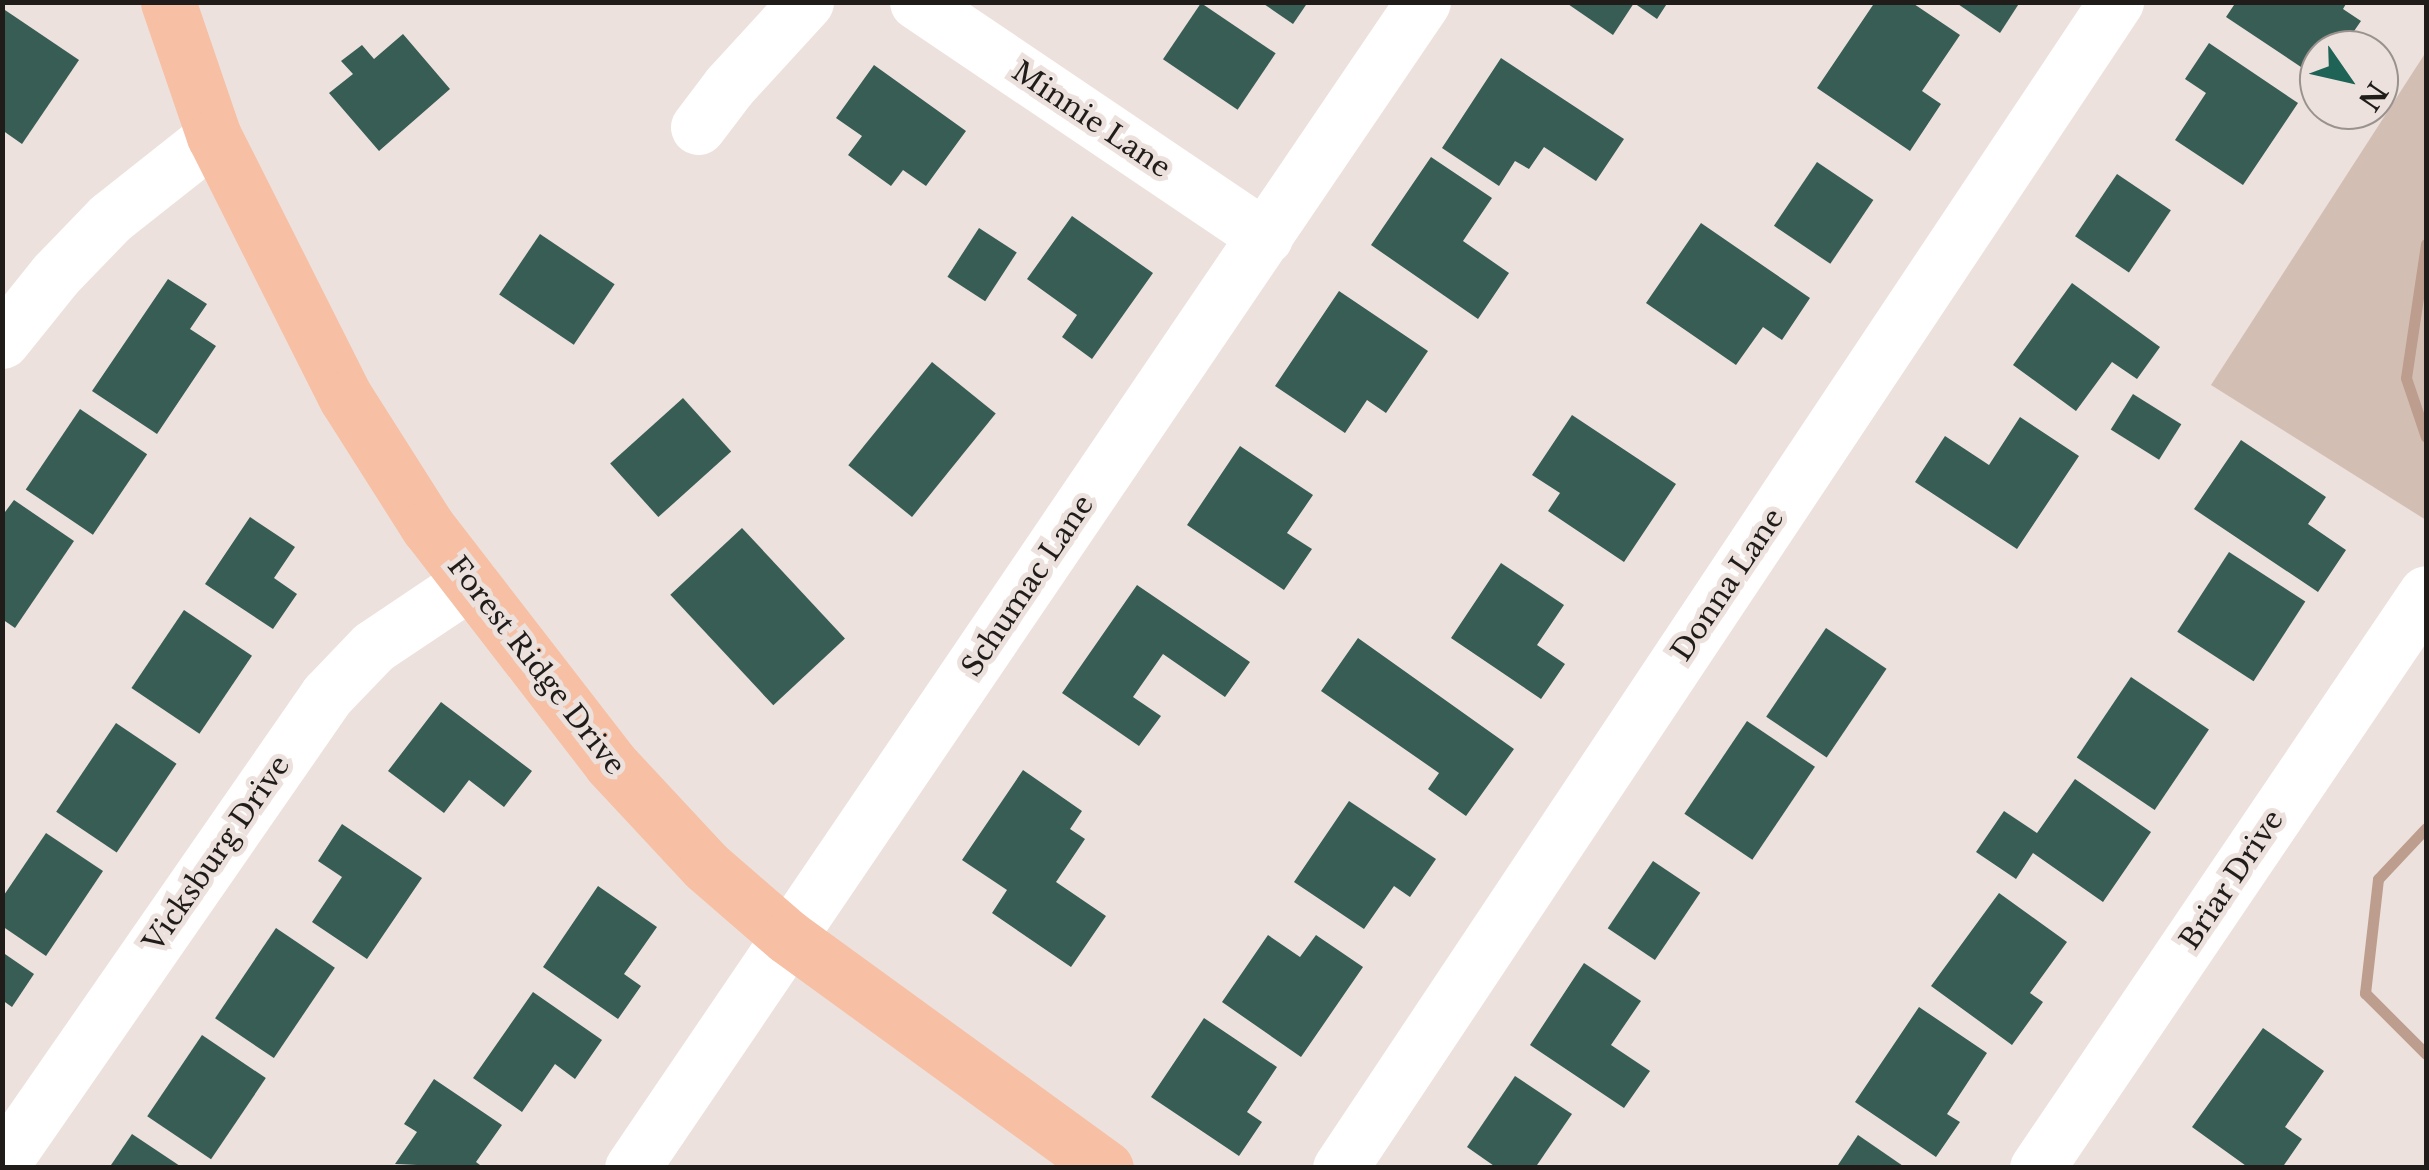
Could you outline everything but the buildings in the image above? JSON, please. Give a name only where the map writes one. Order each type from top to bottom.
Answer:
[{"type":"main road","name":"Forest Ridge Drive","points":[[168,2],[214,136],[346,398],[428,528],[611,764],[706,866],[788,937],[1106,1168]]},
{"type":"street","points":[[698,127],[729,86],[806,2]]},
{"type":"street","name":"Minnie Lane","points":[[917,2],[1266,237]]},
{"type":"street","name":"Schumac Lane","points":[[632,1168],[1423,2]]},
{"type":"street","name":"Donna Lane","points":[[1340,1168],[2116,2]]},
{"type":"street","points":[[2,341],[54,275],[110,218],[214,136]]},
{"type":"street","name":"Vicksburg Drive","points":[[2,1164],[327,694],[374,648],[470,582]]},
{"type":"street","name":"Briar Drive","points":[[2036,1168],[2426,593]]},
{"type":"shaded area","points":[[2426,52],[2426,520],[2211,385],[2376,130],[2399,130],[2399,94]]},
{"type":"waterway","points":[[2426,244],[2406,378],[2426,437]]},
{"type":"waterway","points":[[2426,828],[2378,879],[2365,993],[2426,1054]]}]
